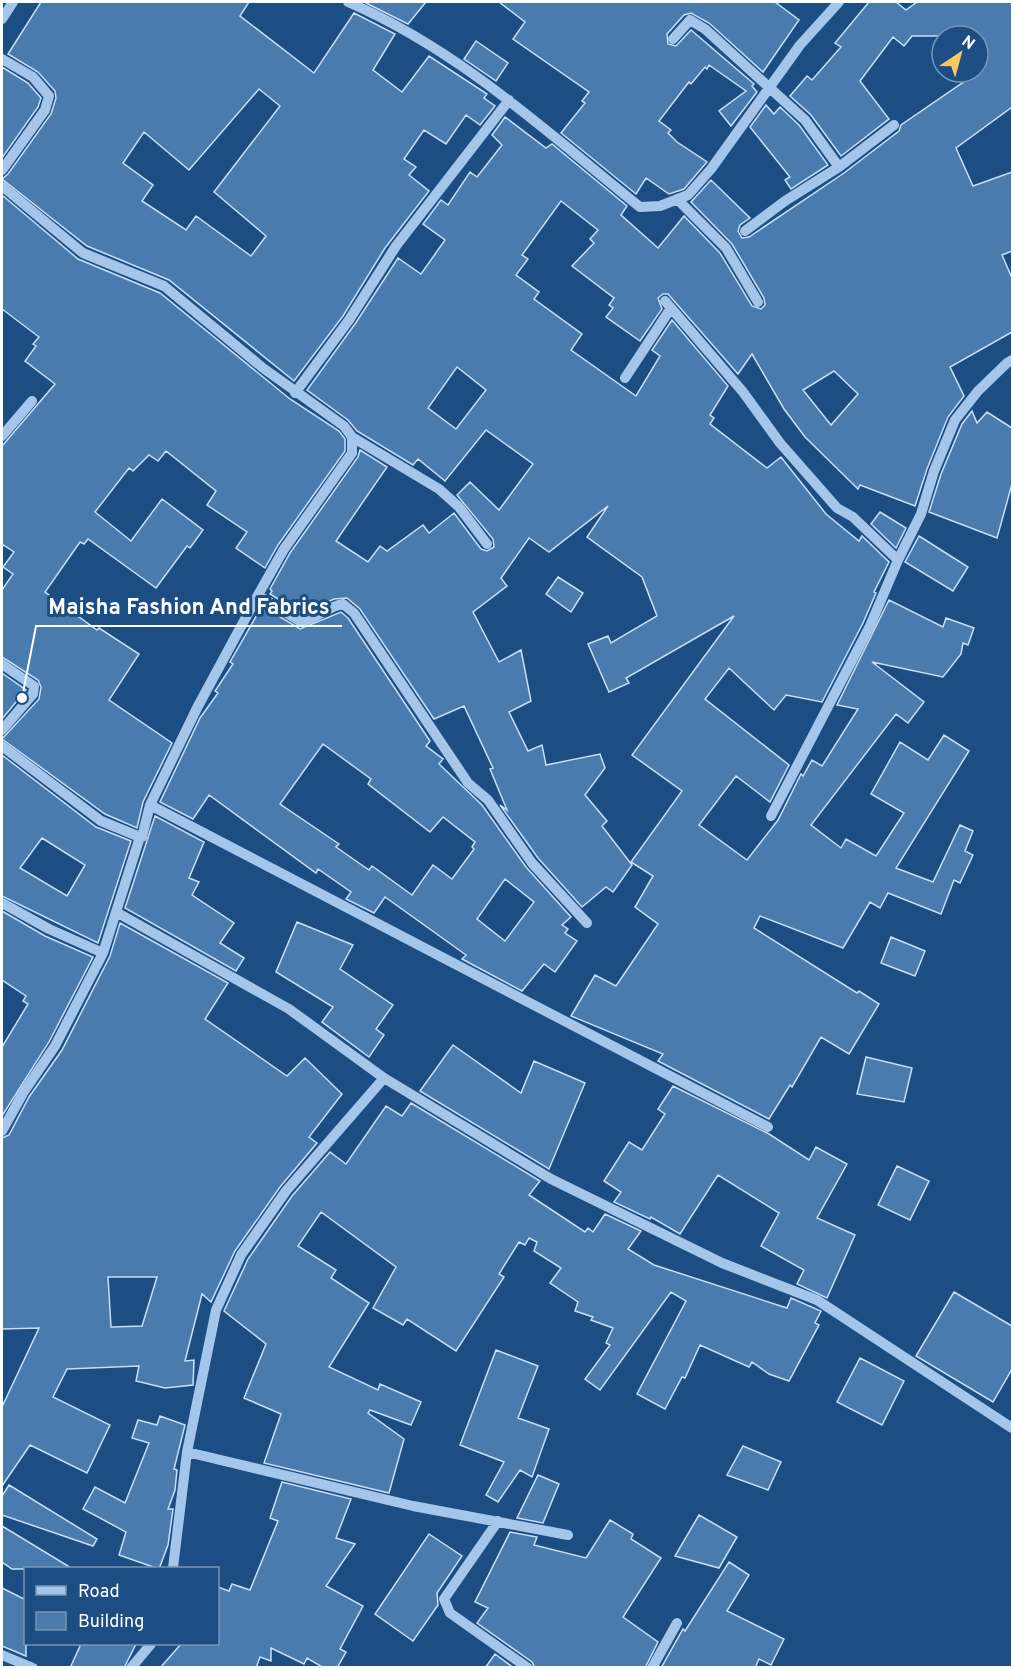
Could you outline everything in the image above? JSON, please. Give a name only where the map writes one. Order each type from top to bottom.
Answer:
[{"type":"street","points":[[2,20],[13,2]]},
{"type":"street","points":[[348,2],[439,49],[509,99],[640,207],[660,206],[688,195],[711,169],[800,45],[839,2]]},
{"type":"street","points":[[673,39],[692,20],[805,120],[839,166]]},
{"type":"street","points":[[2,59],[33,77],[49,96],[45,110],[2,170]]},
{"type":"street","points":[[295,393],[349,320],[396,246],[509,99]]},
{"type":"street","points":[[745,231],[894,125]]},
{"type":"street","points":[[2,186],[82,253],[164,286],[295,393],[344,426],[352,437],[439,489],[459,507],[487,544]]},
{"type":"street","points":[[677,200],[726,248],[758,302]]},
{"type":"street","points":[[625,378],[668,305],[743,392],[780,443],[837,508],[852,517],[898,560]]},
{"type":"street","points":[[771,816],[870,626],[898,560],[921,514],[933,471],[955,420],[978,391],[1012,360]]},
{"type":"street","points":[[2,436],[32,401]]},
{"type":"street","points":[[2,1131],[23,1093],[55,1046],[103,954],[140,837],[142,837],[150,805],[197,708],[284,549],[352,453],[352,437]]},
{"type":"street","points":[[258,595],[301,622],[313,620],[329,607],[343,604],[354,613],[468,783],[488,800],[532,863],[587,923]]},
{"type":"street","points":[[2,664],[34,687],[33,694],[2,730]]},
{"type":"street","points":[[2,746],[101,821],[140,837]]},
{"type":"street","points":[[150,805],[768,1127]]},
{"type":"street","points":[[2,903],[49,929],[103,954]]},
{"type":"street","points":[[116,912],[289,1010],[384,1078],[551,1179],[722,1263],[817,1300],[1012,1428]]},
{"type":"street","points":[[173,1567],[187,1452],[216,1310],[241,1256],[286,1191],[384,1078]]},
{"type":"street","points":[[187,1452],[413,1506],[568,1535]]},
{"type":"street","points":[[498,1521],[444,1599],[444,1606],[450,1613],[528,1668]]},
{"type":"street","points":[[652,1668],[677,1623]]},
{"type":"street","points":[[131,1668],[149,1645]]},
{"type":"street","points":[[2,1655],[33,1668]]},
{"type":"building","points":[[41,2],[249,2],[240,16],[314,73],[354,13],[395,34],[373,70],[402,92],[429,56],[487,94],[484,98],[495,106],[480,125],[466,115],[446,144],[424,130],[404,159],[416,167],[409,175],[429,191],[385,248],[343,316],[294,381],[169,280],[87,246],[2,179],[51,114],[56,98],[55,91],[38,72],[8,54]],"holes":[[[259,89],[280,106],[214,192],[266,236],[251,256],[196,216],[186,230],[142,201],[153,185],[123,163],[144,132],[189,170]]]},
{"type":"building","points":[[364,2],[426,2],[408,24]]},
{"type":"building","points":[[499,2],[775,2],[799,20],[763,72],[709,23],[691,13],[684,15],[667,34],[668,44],[676,46],[691,30],[754,84],[752,86],[757,92],[731,126],[719,111],[746,91],[709,65],[707,69],[705,67],[691,84],[689,82],[659,121],[671,130],[668,133],[677,142],[707,162],[684,189],[669,194],[646,178],[636,194],[561,133],[585,103],[582,101],[589,92],[513,39],[525,22]]},
{"type":"building","points":[[869,2],[896,2],[906,10],[917,2],[1012,2],[1012,107],[956,148],[973,186],[1012,172],[1012,251],[1002,255],[1012,278],[1012,332],[950,367],[964,396],[948,417],[915,506],[860,485],[858,489],[805,437],[784,409],[752,354],[738,374],[668,294],[663,294],[658,298],[662,309],[640,341],[606,317],[613,308],[609,305],[614,298],[572,266],[594,243],[590,239],[598,230],[561,201],[522,255],[528,259],[516,275],[539,292],[534,299],[582,334],[571,350],[636,396],[660,356],[652,350],[672,320],[728,386],[710,415],[714,418],[710,424],[767,468],[781,457],[826,514],[859,541],[862,536],[889,562],[874,592],[876,593],[863,623],[822,702],[786,695],[774,710],[729,668],[705,699],[789,765],[770,802],[736,776],[699,825],[747,860],[778,820],[801,774],[803,776],[812,760],[822,766],[858,709],[837,705],[889,600],[943,627],[946,618],[974,628],[968,645],[963,643],[961,654],[943,677],[872,662],[924,702],[908,723],[896,714],[811,825],[841,848],[846,839],[876,856],[904,813],[871,794],[900,742],[928,760],[944,735],[969,751],[896,868],[933,882],[960,825],[973,831],[965,851],[973,855],[960,883],[954,880],[941,914],[888,893],[880,908],[870,902],[843,948],[760,916],[754,928],[857,993],[859,991],[879,1004],[849,1054],[821,1037],[792,1087],[790,1085],[769,1119],[658,1061],[663,1054],[571,1016],[595,975],[616,986],[658,924],[635,907],[653,876],[631,862],[682,791],[632,755],[734,616],[626,678],[629,683],[609,692],[588,644],[608,636],[611,643],[657,616],[642,577],[587,537],[608,506],[549,552],[529,538],[501,578],[507,586],[473,612],[499,662],[521,650],[531,701],[509,712],[528,751],[542,745],[546,765],[600,754],[605,768],[585,795],[607,821],[602,826],[632,865],[613,892],[606,887],[582,907],[538,858],[500,805],[507,810],[490,769],[493,768],[464,706],[434,719],[360,609],[347,598],[334,599],[302,614],[270,594],[272,591],[270,589],[290,553],[358,457],[360,450],[387,467],[336,541],[368,562],[380,546],[387,551],[423,525],[429,533],[454,513],[481,549],[487,551],[494,547],[493,539],[457,495],[470,482],[499,510],[533,464],[486,430],[445,481],[418,459],[413,465],[357,431],[348,420],[307,390],[355,324],[398,258],[421,274],[445,240],[423,224],[441,200],[448,205],[470,172],[477,177],[502,145],[492,135],[505,117],[546,148],[552,144],[627,206],[621,215],[658,248],[684,216],[720,253],[752,306],[761,309],[765,305],[764,298],[732,244],[691,202],[711,180],[750,218],[740,225],[738,231],[742,238],[749,237],[844,173],[899,131],[901,125],[961,84],[990,84],[990,24],[930,24],[930,36],[912,36],[904,46],[893,37],[860,81],[889,119],[841,156],[811,115],[790,96],[807,76],[812,80],[841,47],[835,43]],"holes":[[[457,367],[486,390],[456,429],[428,408]],[[834,371],[858,394],[831,425],[803,390]]]},
{"type":"building","points":[[476,41],[508,63],[496,81],[464,59]]},
{"type":"building","points":[[2,67],[28,83],[41,98],[38,107],[2,158]]},
{"type":"building","points":[[766,105],[774,114],[780,107],[799,125],[828,165],[791,189],[785,180],[790,177],[750,127]]},
{"type":"building","points":[[2,195],[78,259],[160,293],[290,399],[339,431],[345,439],[345,451],[278,545],[265,568],[236,548],[247,532],[207,505],[216,491],[166,451],[158,461],[149,455],[133,471],[129,468],[95,512],[131,541],[162,499],[203,530],[190,548],[187,546],[156,588],[88,539],[84,544],[80,542],[45,592],[97,630],[99,628],[139,654],[109,700],[172,743],[143,802],[137,828],[105,814],[2,739],[39,699],[41,687],[38,680],[2,657],[2,590],[13,574],[3,567],[14,552],[2,544],[2,446],[55,384],[25,361],[36,346],[33,344],[39,337],[2,309]]},
{"type":"building","points":[[972,411],[977,423],[987,412],[1012,428],[1012,484],[997,538],[929,512],[941,474],[962,424]]},
{"type":"building","points":[[880,512],[906,528],[896,548],[871,524]]},
{"type":"building","points":[[919,536],[968,567],[953,591],[905,562]]},
{"type":"building","points":[[558,577],[583,593],[571,612],[546,594]]},
{"type":"building","points":[[262,606],[300,629],[341,612],[348,618],[430,741],[426,746],[443,759],[439,764],[482,805],[526,867],[571,917],[562,925],[568,929],[565,933],[577,941],[555,972],[544,964],[522,991],[462,959],[466,955],[385,897],[374,913],[346,899],[351,892],[318,869],[316,873],[209,795],[193,819],[160,802],[200,718],[218,693],[215,691],[233,664],[230,662]],"holes":[[[323,744],[371,779],[368,784],[430,832],[443,817],[475,842],[472,847],[474,849],[452,879],[433,865],[412,895],[372,866],[369,870],[336,847],[339,844],[280,804]],[[505,879],[534,902],[505,941],[477,919]]]},
{"type":"building","points":[[2,673],[26,690],[2,719]]},
{"type":"building","points":[[2,755],[96,827],[131,841],[98,943],[2,896]],"holes":[[[42,838],[85,865],[67,896],[20,868]]]},
{"type":"building","points":[[155,816],[204,842],[189,878],[199,882],[192,895],[234,923],[220,943],[244,958],[236,971],[125,908]]},
{"type":"building","points":[[2,911],[45,936],[93,957],[49,1042],[2,1116],[2,1047],[28,1004],[23,1001],[26,996],[2,980]]},
{"type":"building","points":[[297,922],[353,945],[340,969],[393,1005],[376,1029],[384,1035],[369,1057],[322,1022],[333,1007],[276,972]]},
{"type":"building","points":[[120,923],[228,983],[205,1019],[287,1076],[305,1058],[342,1094],[309,1137],[317,1143],[280,1187],[235,1251],[211,1302],[202,1294],[185,1361],[194,1360],[193,1385],[165,1388],[136,1381],[139,1366],[67,1369],[53,1397],[110,1425],[87,1473],[30,1445],[2,1486],[2,1407],[39,1328],[2,1329],[2,1138],[9,1135],[29,1097],[62,1050],[110,956]],"holes":[[[108,1277],[157,1277],[142,1326],[111,1327]]]},
{"type":"building","points":[[891,937],[925,951],[915,976],[881,963]]},
{"type":"building","points":[[453,1045],[521,1093],[534,1061],[585,1083],[549,1169],[420,1091]]},
{"type":"building","points":[[866,1057],[912,1068],[904,1102],[857,1094]]},
{"type":"building","points":[[673,1086],[769,1134],[809,1160],[816,1147],[847,1164],[817,1218],[855,1235],[827,1298],[797,1284],[804,1270],[761,1246],[779,1213],[718,1175],[680,1234],[651,1217],[650,1219],[614,1202],[621,1192],[604,1181],[629,1142],[642,1150],[665,1114],[658,1109]]},
{"type":"building","points":[[411,1103],[540,1181],[529,1195],[585,1232],[588,1228],[593,1232],[605,1214],[641,1231],[628,1249],[654,1265],[787,1308],[791,1298],[821,1311],[815,1323],[819,1325],[789,1381],[769,1374],[752,1362],[749,1367],[700,1345],[685,1378],[682,1377],[665,1409],[637,1394],[686,1301],[671,1292],[600,1390],[585,1379],[610,1345],[606,1343],[613,1328],[591,1320],[593,1317],[575,1311],[578,1302],[550,1283],[561,1268],[534,1251],[537,1242],[529,1238],[525,1245],[519,1242],[499,1274],[504,1277],[456,1351],[407,1319],[403,1325],[373,1308],[396,1267],[321,1212],[298,1246],[336,1270],[331,1278],[369,1303],[329,1367],[378,1390],[380,1384],[421,1402],[411,1425],[370,1410],[368,1413],[404,1439],[389,1493],[264,1463],[281,1414],[244,1398],[266,1344],[224,1311],[248,1259],[292,1196],[330,1152],[346,1164],[386,1106],[402,1116]]},
{"type":"building","points":[[897,1166],[929,1181],[910,1220],[878,1205]]},
{"type":"building","points":[[954,1292],[1012,1326],[1012,1369],[993,1402],[916,1356]]},
{"type":"building","points":[[496,1350],[538,1366],[518,1418],[549,1429],[532,1477],[520,1470],[498,1502],[486,1495],[504,1462],[460,1445]]},
{"type":"building","points":[[860,1358],[904,1381],[882,1425],[837,1402]]},
{"type":"building","points":[[160,1416],[185,1425],[174,1469],[177,1470],[175,1490],[168,1509],[173,1509],[168,1545],[160,1567],[153,1567],[119,1555],[126,1532],[83,1509],[95,1487],[125,1503],[149,1443],[132,1438],[138,1420],[157,1425]]},
{"type":"building","points":[[743,1446],[781,1462],[768,1490],[727,1475]]},
{"type":"building","points":[[538,1475],[559,1484],[543,1523],[517,1518]]},
{"type":"building","points":[[282,1482],[351,1499],[336,1538],[355,1544],[326,1586],[363,1606],[340,1649],[346,1652],[337,1668],[324,1668],[307,1658],[304,1664],[271,1648],[271,1661],[260,1657],[256,1668],[160,1668],[180,1645],[219,1645],[219,1587],[229,1591],[232,1584],[250,1590],[278,1521],[270,1518]]},
{"type":"building","points":[[9,1485],[97,1539],[93,1546],[2,1515],[2,1496]]},
{"type":"building","points":[[699,1515],[737,1537],[719,1568],[675,1556]]},
{"type":"building","points":[[610,1520],[633,1534],[631,1539],[661,1558],[623,1617],[658,1642],[645,1668],[535,1668],[532,1662],[477,1623],[488,1608],[475,1602],[510,1532],[537,1537],[534,1545],[586,1558]]},
{"type":"building","points":[[2,1526],[70,1567],[12,1569],[2,1562]]},
{"type":"building","points":[[429,1534],[462,1556],[437,1593],[438,1605],[413,1641],[375,1614]]},
{"type":"building","points":[[729,1562],[749,1575],[727,1611],[784,1639],[771,1665],[759,1659],[755,1668],[661,1668],[683,1629],[685,1631]]},
{"type":"building","points":[[2,1588],[24,1599],[26,1656],[2,1646]]},
{"type":"building","points":[[81,1645],[136,1645],[124,1668],[70,1668]]},
{"type":"building","points":[[495,1654],[514,1668],[485,1668]]},
{"type":"place","name":"Maisha Fashion And Fabrics","points":[[22,698]]}]
